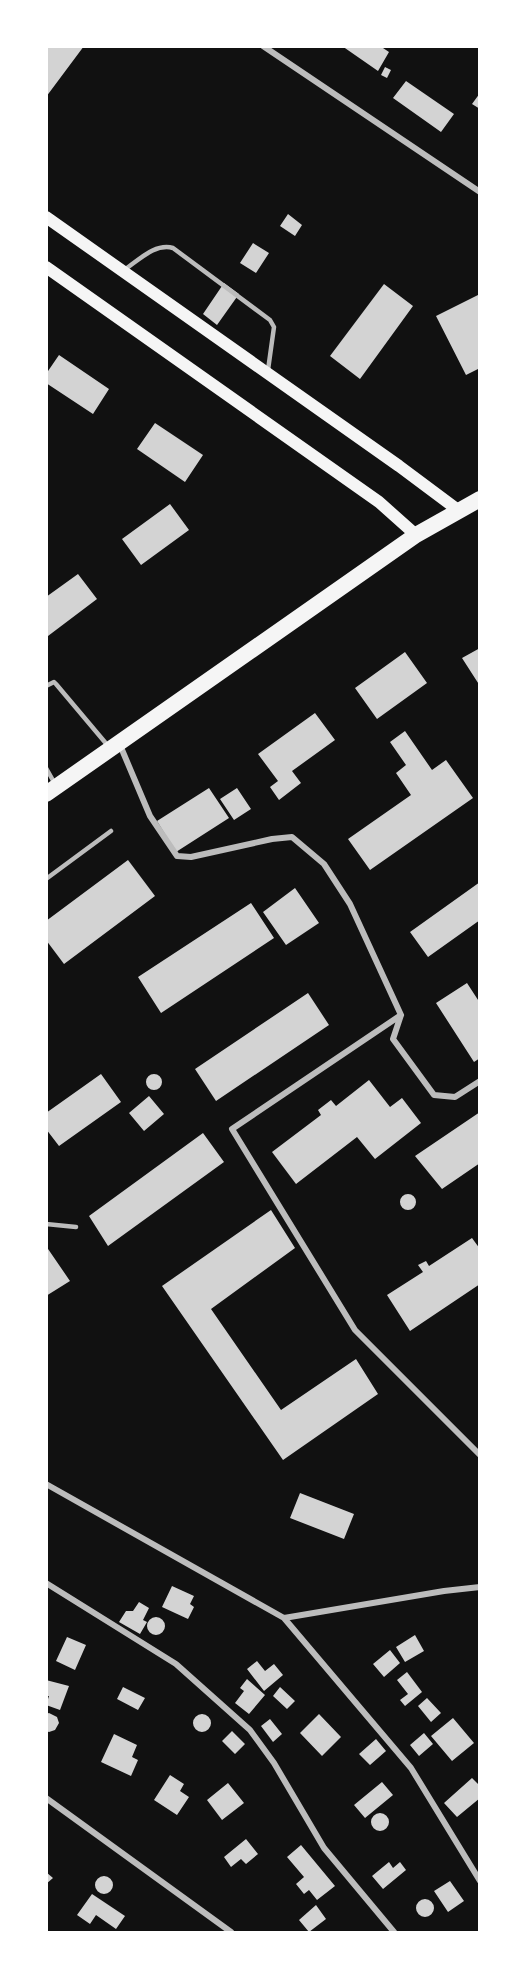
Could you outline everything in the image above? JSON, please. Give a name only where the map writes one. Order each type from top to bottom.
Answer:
[{"type":"highway","points":[[51,790],[416,535],[480,499]]},
{"type":"main road","points":[[46,217],[458,510]]},
{"type":"main road","points":[[46,267],[375,499],[416,535]]},
{"type":"street","points":[[263,46],[480,192]]},
{"type":"street","points":[[115,746],[150,816],[177,856],[191,857],[272,839],[292,837],[324,864],[350,904],[401,1015],[393,1039],[434,1095],[455,1097],[480,1081]]},
{"type":"street","points":[[401,1015],[232,1129],[355,1330],[480,1455]]},
{"type":"street","points":[[46,1484],[284,1618],[411,1768],[480,1881]]},
{"type":"street","points":[[46,1583],[176,1664],[250,1731],[274,1763],[324,1848],[394,1932]]},
{"type":"street","points":[[284,1618],[480,1587]]},
{"type":"street","points":[[46,1798],[231,1932]]},
{"type":"lane","points":[[123,271],[156,248],[165,246],[173,248],[270,320],[274,327],[268,373]]},
{"type":"lane","points":[[46,686],[54,682],[115,746]]},
{"type":"lane","points":[[46,768],[51,790]]},
{"type":"lane","points":[[46,879],[111,831]]},
{"type":"lane","points":[[46,1224],[76,1227]]},
{"type":"building","points":[[46,46],[84,46],[46,97]]},
{"type":"building","points":[[342,46],[380,46],[389,52],[378,71]]},
{"type":"building","points":[[385,67],[391,70],[387,78],[381,75]]},
{"type":"building","points":[[406,81],[454,114],[441,132],[393,98]]},
{"type":"building","points":[[480,93],[480,109],[472,104]]},
{"type":"building","points":[[288,214],[302,225],[295,236],[280,226]]},
{"type":"building","points":[[253,243],[269,253],[256,273],[240,263]]},
{"type":"building","points":[[224,283],[239,294],[217,325],[203,314]]},
{"type":"building","points":[[384,284],[413,306],[360,379],[330,356]]},
{"type":"building","points":[[480,294],[480,368],[466,375],[436,316]]},
{"type":"building","points":[[59,355],[109,389],[93,414],[46,383],[46,374]]},
{"type":"building","points":[[155,423],[203,455],[185,482],[137,449]]},
{"type":"building","points":[[170,504],[189,530],[141,565],[122,539]]},
{"type":"building","points":[[78,574],[97,599],[48,636],[46,597]]},
{"type":"building","points":[[480,648],[480,686],[462,658]]},
{"type":"building","points":[[405,652],[427,683],[377,719],[355,688]]},
{"type":"building","points":[[315,713],[335,740],[292,771],[301,783],[279,800],[270,787],[278,781],[258,754]]},
{"type":"building","points":[[405,731],[432,770],[446,760],[473,798],[370,870],[348,839],[411,795],[396,773],[406,765],[390,742]]},
{"type":"building","points":[[209,788],[229,818],[176,852],[157,821]]},
{"type":"building","points":[[237,788],[251,809],[234,820],[220,799]]},
{"type":"building","points":[[128,860],[155,896],[64,964],[46,940],[46,921]]},
{"type":"building","points":[[480,882],[480,920],[428,957],[410,932]]},
{"type":"building","points":[[295,888],[319,923],[286,945],[263,912]]},
{"type":"building","points":[[251,903],[274,938],[161,1013],[138,977]]},
{"type":"building","points":[[467,983],[480,1003],[480,1058],[474,1062],[436,1003]]},
{"type":"building","points":[[308,993],[329,1025],[216,1101],[195,1069]]},
{"type":"building","points":[[101,1074],[121,1102],[59,1146],[46,1129],[46,1113]]},
{"type":"building","points":[[151,1074],[157,1074],[162,1082],[160,1088],[151,1090],[146,1085],[146,1079]]},
{"type":"building","points":[[369,1080],[390,1107],[402,1098],[421,1123],[375,1159],[357,1137],[296,1184],[272,1152],[321,1115],[318,1110],[331,1100],[336,1106]]},
{"type":"building","points":[[149,1096],[164,1114],[144,1131],[129,1113]]},
{"type":"building","points":[[480,1112],[480,1163],[442,1189],[415,1156]]},
{"type":"building","points":[[203,1133],[224,1162],[108,1246],[89,1216]]},
{"type":"building","points":[[405,1194],[411,1194],[416,1202],[414,1208],[405,1210],[400,1205],[400,1199]]},
{"type":"building","points":[[271,1210],[295,1248],[211,1309],[281,1410],[356,1359],[378,1394],[283,1460],[162,1286]]},
{"type":"building","points":[[472,1238],[480,1249],[480,1284],[410,1331],[387,1295],[423,1272],[418,1265],[426,1261],[429,1266]]},
{"type":"building","points":[[46,1246],[70,1281],[46,1296]]},
{"type":"building","points":[[300,1493],[354,1514],[344,1539],[290,1518]]},
{"type":"building","points":[[172,1586],[194,1596],[190,1604],[194,1607],[188,1619],[162,1607]]},
{"type":"building","points":[[139,1602],[149,1608],[143,1620],[147,1622],[140,1634],[119,1622],[126,1611],[133,1611]]},
{"type":"building","points":[[156,1617],[164,1622],[165,1626],[160,1634],[156,1635],[148,1630],[147,1626],[152,1618]]},
{"type":"building","points":[[415,1635],[424,1651],[405,1662],[396,1647]]},
{"type":"building","points":[[67,1637],[86,1645],[75,1670],[56,1661]]},
{"type":"building","points":[[390,1650],[400,1663],[384,1677],[373,1664]]},
{"type":"building","points":[[257,1661],[265,1671],[274,1664],[283,1675],[264,1691],[247,1669]]},
{"type":"building","points":[[407,1672],[422,1692],[405,1706],[400,1700],[408,1694],[397,1680]]},
{"type":"building","points":[[247,1679],[265,1695],[249,1714],[235,1703],[244,1691],[240,1688]]},
{"type":"building","points":[[46,1680],[69,1686],[60,1710],[46,1705],[49,1696],[46,1696]]},
{"type":"building","points":[[123,1687],[145,1698],[138,1710],[117,1699]]},
{"type":"building","points":[[280,1687],[295,1701],[287,1709],[273,1696]]},
{"type":"building","points":[[427,1698],[441,1713],[431,1722],[418,1706]]},
{"type":"building","points":[[46,1714],[57,1717],[59,1723],[55,1730],[49,1732],[46,1731]]},
{"type":"building","points":[[202,1714],[210,1719],[211,1723],[206,1731],[202,1732],[194,1727],[193,1723],[198,1715]]},
{"type":"building","points":[[319,1714],[341,1737],[322,1756],[300,1733]]},
{"type":"building","points":[[453,1718],[474,1743],[452,1761],[431,1736]]},
{"type":"building","points":[[270,1719],[282,1734],[273,1742],[261,1726]]},
{"type":"building","points":[[232,1731],[245,1744],[235,1754],[222,1741]]},
{"type":"building","points":[[424,1733],[433,1744],[419,1756],[410,1745]]},
{"type":"building","points":[[114,1734],[137,1745],[132,1757],[138,1760],[131,1776],[101,1762]]},
{"type":"building","points":[[376,1739],[386,1751],[370,1765],[359,1754]]},
{"type":"building","points":[[170,1775],[184,1784],[180,1791],[189,1797],[177,1815],[154,1800]]},
{"type":"building","points":[[472,1778],[480,1786],[480,1798],[457,1817],[444,1803]]},
{"type":"building","points":[[382,1782],[393,1795],[365,1818],[354,1805]]},
{"type":"building","points":[[228,1783],[244,1803],[222,1820],[207,1800]]},
{"type":"building","points":[[380,1813],[386,1816],[389,1822],[386,1828],[380,1831],[374,1828],[371,1822],[374,1816]]},
{"type":"building","points":[[246,1839],[258,1854],[246,1864],[241,1859],[231,1867],[224,1857]]},
{"type":"building","points":[[301,1845],[335,1886],[317,1900],[309,1890],[304,1894],[296,1884],[304,1877],[287,1857]]},
{"type":"building","points":[[389,1862],[393,1868],[400,1862],[406,1870],[383,1889],[372,1876]]},
{"type":"building","points":[[46,1872],[53,1878],[46,1884]]},
{"type":"building","points":[[104,1876],[112,1881],[113,1885],[108,1893],[104,1894],[96,1889],[95,1885],[100,1877]]},
{"type":"building","points":[[450,1881],[464,1901],[448,1912],[434,1891]]},
{"type":"building","points":[[92,1894],[125,1916],[116,1929],[96,1915],[90,1924],[77,1915]]},
{"type":"building","points":[[425,1899],[433,1904],[434,1908],[429,1916],[425,1917],[417,1912],[416,1908],[421,1900]]},
{"type":"building","points":[[316,1905],[326,1919],[309,1932],[299,1920]]}]
